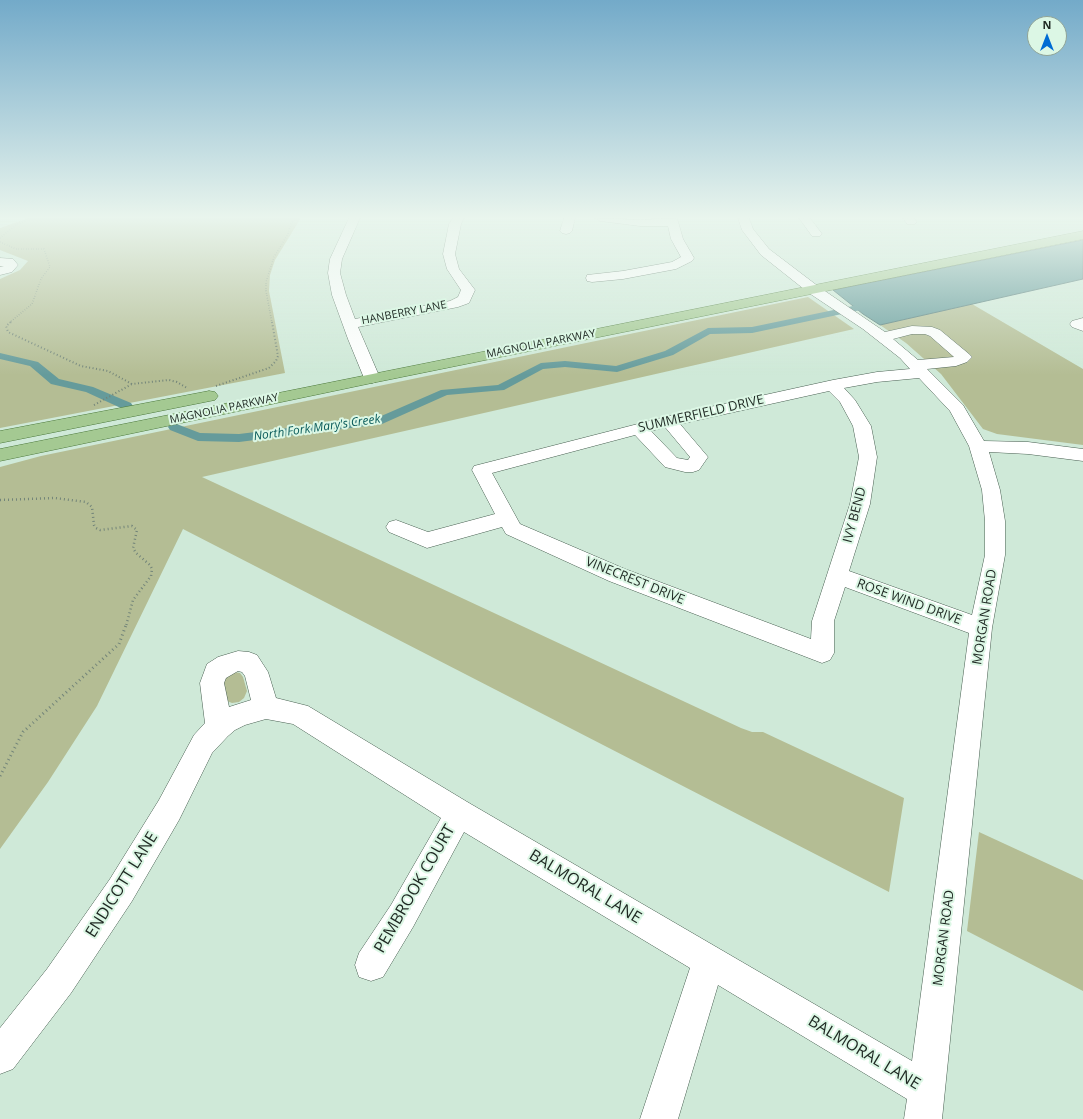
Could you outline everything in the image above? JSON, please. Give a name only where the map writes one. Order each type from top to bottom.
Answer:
[{"type":"main road","name":"MAGNOLIA PARKWAY","points":[[0,455],[370,372],[526,341],[677,317],[872,270]]},
{"type":"main road","name":"MAGNOLIA PARKWAY","points":[[526,341],[665,307],[894,270]]},
{"type":"main road","points":[[665,307],[677,317]]},
{"type":"main road","name":"MAGNOLIA PARKWAY","points":[[243,389],[370,372]]},
{"type":"main road","name":"MAGNOLIA PARKWAY","points":[[0,437],[216,390]]},
{"type":"street","points":[[334,270],[339,295],[370,372]]},
{"type":"street","name":"HANBERRY LANE","points":[[350,324],[424,310],[464,300],[468,290],[453,270]]},
{"type":"street","points":[[592,278],[623,275],[648,270]]},
{"type":"street","name":"MORGAN ROAD","points":[[789,270],[882,337],[920,370],[957,409],[978,446],[991,490],[996,521],[995,555],[981,628],[924,1105]]},
{"type":"street","points":[[1083,322],[1077,324],[1083,327]]},
{"type":"street","name":"SUMMERFIELD DRIVE","points":[[481,470],[669,421],[833,385],[920,370],[962,359],[964,357],[932,331],[923,329],[912,330],[882,337]]},
{"type":"street","name":"IVY BEND","points":[[822,653],[823,621],[860,504],[868,457],[862,426],[847,400],[833,385]]},
{"type":"street","points":[[639,429],[671,463],[693,466],[699,457],[669,421]]},
{"type":"street","points":[[978,446],[1028,448],[1083,455]]},
{"type":"street","name":"VINECREST DRIVE","points":[[481,470],[513,529],[617,575],[822,653]]},
{"type":"street","points":[[396,527],[427,540],[507,518]]},
{"type":"street","name":"ROSE WIND DRIVE","points":[[838,576],[981,628]]},
{"type":"street","name":"BALMORAL LANE","points":[[241,716],[299,714],[459,813],[709,961],[924,1105]]},
{"type":"street","name":"ENDICOTT LANE","points":[[0,1056],[59,981],[121,890],[169,810],[203,744],[241,716]]},
{"type":"street","name":"PEMBROOK COURT","points":[[371,965],[402,916],[459,813]]},
{"type":"street","points":[[659,1119],[709,961]]},
{"type":"path","points":[[49,270],[41,278],[32,304],[6,326],[8,332],[82,366],[108,371],[132,384]]},
{"type":"path","points":[[216,390],[270,368],[276,361],[278,356],[276,341],[266,291],[266,282],[270,270]]},
{"type":"path","points":[[96,404],[132,384],[169,380],[178,382],[188,388]]},
{"type":"path","points":[[0,500],[55,498],[86,502],[92,507],[94,525],[96,528],[100,530],[132,526],[137,530],[133,548],[136,554],[150,565],[152,569],[151,576],[133,600],[119,644],[23,732],[0,776]]},
{"type":"green space","points":[[20,270],[272,270],[269,291],[285,373],[0,428],[0,279]]},
{"type":"green space","points":[[808,297],[854,329],[202,477],[741,728],[752,732],[763,732],[904,798],[889,892],[183,529],[97,706],[48,782],[0,849],[0,467],[41,456]]},
{"type":"green space","points":[[972,304],[1083,369],[1083,445],[997,434],[983,429],[941,374],[906,343],[880,325]]},
{"type":"green space","points":[[234,672],[240,673],[243,677],[247,691],[244,698],[239,702],[232,703],[227,701],[223,681],[227,675]]},
{"type":"green space","points":[[979,832],[1083,880],[1083,991],[967,931]]},
{"type":"water","points":[[932,270],[1083,270],[1083,279],[880,325],[863,314],[833,290]]},
{"type":"waterway","name":"North Fork Mary's Creek","points":[[174,427],[198,437],[239,438],[382,420],[445,392],[500,388],[541,366],[565,364],[617,369],[669,353],[708,331],[752,330],[877,304]]},
{"type":"waterway","name":"North Fork Mary's Creek","points":[[0,356],[34,364],[55,382],[89,389],[127,406]]}]
